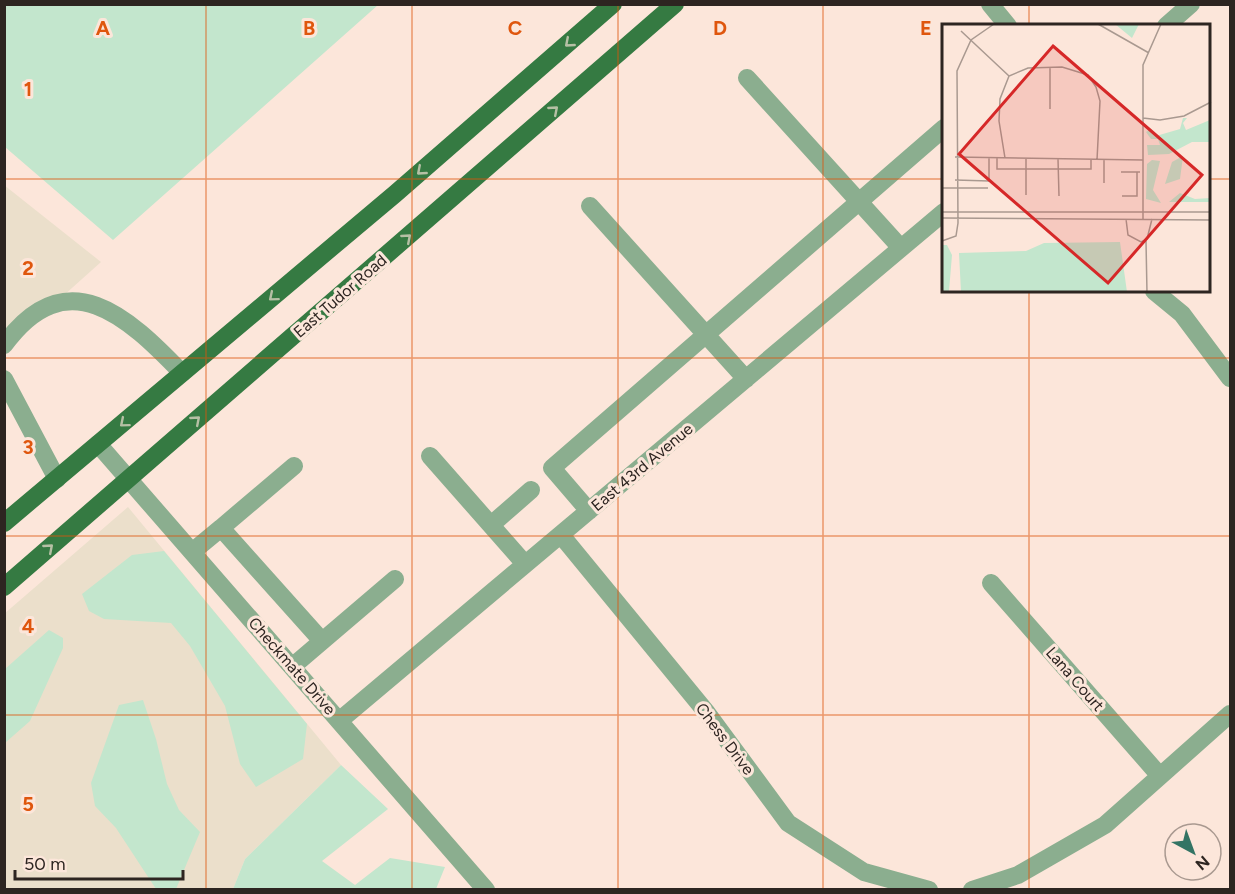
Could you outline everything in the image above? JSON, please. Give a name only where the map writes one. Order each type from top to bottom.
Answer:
[{"type":"main road","points":[[4,523],[613,4]]},
{"type":"main road","name":"East Tudor Road","points":[[4,587],[675,4]]},
{"type":"street","points":[[990,4],[1006,24]]},
{"type":"street","points":[[1168,24],[1191,4]]},
{"type":"street","points":[[747,78],[901,248]]},
{"type":"street","points":[[589,511],[552,468],[942,130]]},
{"type":"street","points":[[590,206],[746,379]]},
{"type":"street","name":"East 43rd Avenue","points":[[339,721],[942,214]]},
{"type":"street","points":[[1155,292],[1182,314],[1230,378]]},
{"type":"street","points":[[4,345],[24,323],[41,310],[66,299],[105,307],[140,331],[182,373]]},
{"type":"street","points":[[4,379],[57,479]]},
{"type":"street","name":"Checkmate Drive","points":[[98,444],[486,890]]},
{"type":"street","points":[[430,456],[525,564]]},
{"type":"street","points":[[192,552],[294,466]]},
{"type":"street","points":[[491,525],[531,490]]},
{"type":"street","points":[[221,528],[321,641]]},
{"type":"street","name":"Chess Drive","points":[[561,535],[707,713],[788,823],[864,872],[929,890]]},
{"type":"street","points":[[293,666],[395,579]]},
{"type":"street","name":"Lana Court","points":[[991,583],[1160,776]]},
{"type":"street","points":[[972,890],[1018,875],[1105,825],[1230,714]]},
{"type":"shaded area","points":[[4,185],[101,262],[5,348],[4,348]]},
{"type":"shaded area","points":[[128,507],[341,765],[245,859],[233,889],[5,889],[4,614]]},
{"type":"green space","points":[[5,4],[378,5],[113,240],[5,147]]},
{"type":"green space","points":[[164,551],[307,724],[303,759],[256,787],[240,764],[225,706],[190,646],[171,623],[104,619],[89,611],[82,594],[132,555]]},
{"type":"green space","points":[[49,630],[63,638],[63,648],[30,721],[5,743],[5,669]]},
{"type":"green space","points":[[143,700],[167,784],[179,810],[200,832],[176,889],[156,889],[116,828],[95,806],[91,783],[119,705]]},
{"type":"green space","points":[[341,765],[388,809],[322,861],[355,885],[390,858],[445,867],[436,889],[233,889],[245,859]]}]
